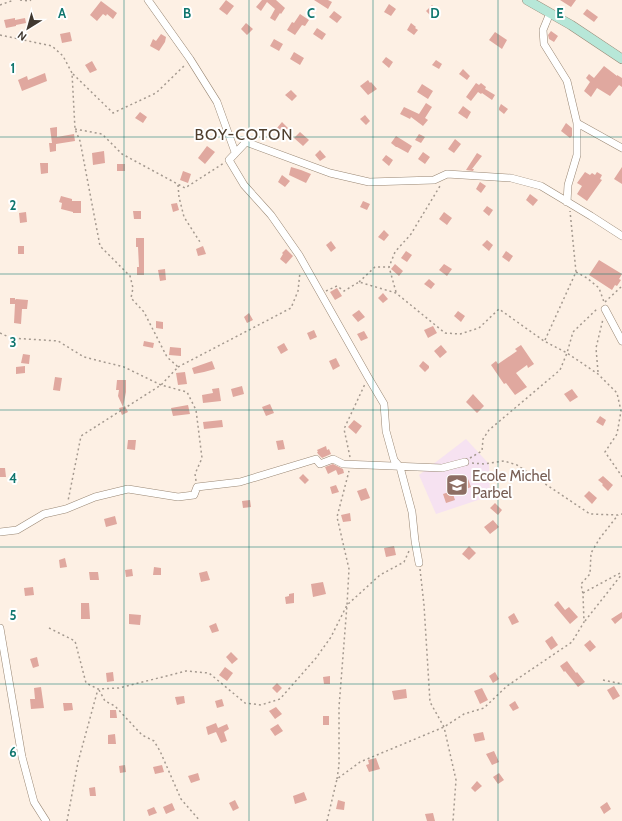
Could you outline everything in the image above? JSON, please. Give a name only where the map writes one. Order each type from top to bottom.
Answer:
[{"type":"street","points":[[148,0],[190,59],[217,102],[235,152]]},
{"type":"street","points":[[530,1],[571,25],[622,59]]},
{"type":"street","points":[[550,13],[543,30],[544,44],[567,81],[577,123],[577,154],[568,185],[567,202]]},
{"type":"street","points":[[577,123],[622,148]]},
{"type":"street","points":[[419,563],[412,512],[400,467],[394,460],[386,431],[384,404],[299,254],[271,215],[244,185],[229,160],[246,142],[330,172],[369,182],[434,180],[447,174],[511,178],[541,186],[622,236]]},
{"type":"street","points":[[602,308],[622,341]]},
{"type":"street","points":[[0,532],[17,530],[44,514],[66,509],[95,497],[128,489],[178,497],[194,495],[197,487],[240,482],[316,459],[320,464],[334,459],[343,464],[442,468],[465,462]]},
{"type":"street","points":[[0,628],[22,757],[34,802],[46,821]]},
{"type":"path","points":[[0,5],[14,0]]},
{"type":"path","points":[[20,0],[31,0]]},
{"type":"path","points":[[0,35],[52,46],[63,56],[72,74],[113,114],[156,93],[190,59]]},
{"type":"path","points":[[72,74],[75,129],[80,141],[100,246],[130,276],[133,288],[131,298],[144,312],[167,357],[178,367]]},
{"type":"path","points":[[75,129],[102,134],[122,154],[185,188],[229,160]]},
{"type":"path","points":[[396,293],[389,267],[395,252],[410,234],[447,174]]},
{"type":"path","points":[[178,185],[179,197],[184,217],[200,242]]},
{"type":"path","points":[[544,341],[576,272],[570,210],[567,202]]},
{"type":"path","points":[[321,293],[336,286],[344,291],[359,282],[375,267],[389,267]]},
{"type":"path","points":[[66,509],[81,436],[161,386],[178,367],[291,308],[298,291],[300,272]]},
{"type":"path","points":[[576,272],[587,278],[599,288],[604,302],[622,286]]},
{"type":"path","points":[[359,282],[396,293],[445,333],[460,334],[479,328],[498,309],[544,341],[567,353],[598,374],[617,393],[621,411],[618,434],[604,452],[622,477]]},
{"type":"path","points":[[465,462],[482,451],[483,439],[489,430],[560,370],[573,332],[602,308]]},
{"type":"path","points":[[598,374],[596,348],[602,308]]},
{"type":"path","points":[[0,333],[11,338],[58,341],[84,357],[124,367],[161,386],[187,392],[196,410],[202,458],[195,474],[197,487]]},
{"type":"path","points":[[327,821],[339,765],[339,707],[349,569],[337,516],[351,464],[344,429],[368,377]]},
{"type":"path","points":[[465,462],[484,464],[504,461],[517,465],[590,514],[622,514]]},
{"type":"path","points":[[584,622],[583,594],[581,584],[590,574],[591,553],[600,538],[618,515]]},
{"type":"path","points":[[49,628],[75,641],[86,683],[98,689],[119,688],[186,671],[209,673],[245,703],[261,706],[280,699],[331,637],[347,604],[380,575],[404,562],[415,541]]},
{"type":"path","points":[[419,563],[424,605],[430,702],[444,726],[456,780],[453,821]]},
{"type":"path","points":[[583,594],[622,573]]},
{"type":"path","points":[[337,779],[360,762],[444,726],[464,714],[484,708],[507,686],[572,642],[584,622],[622,573]]},
{"type":"path","points":[[603,680],[622,684]]},
{"type":"path","points":[[67,821],[78,762],[98,689]]},
{"type":"path","points":[[98,689],[105,701],[115,706],[142,736],[154,741],[160,750],[181,799],[200,821]]},
{"type":"shaded area","name":"Ecole Michel Parbel","points":[[466,439],[489,464],[490,496],[436,514],[419,475]]},
{"type":"building","points":[[226,0],[234,6],[227,15],[219,9]]},
{"type":"building","points":[[262,0],[276,0],[285,8],[275,21],[270,18],[275,9],[267,2],[261,11],[256,7]]},
{"type":"building","points":[[314,0],[328,0],[332,2],[328,9]]},
{"type":"building","points":[[560,0],[576,0],[571,7]]},
{"type":"building","points":[[101,1],[117,13],[113,19],[107,14],[106,16],[103,14],[97,21],[90,15]]},
{"type":"building","points":[[389,4],[396,9],[391,16],[384,12]]},
{"type":"building","points":[[432,5],[438,11],[432,17],[426,11]]},
{"type":"building","points":[[587,9],[598,17],[594,22],[583,14]]},
{"type":"building","points":[[334,11],[342,17],[337,23],[329,17]]},
{"type":"building","points":[[300,14],[309,20],[305,26],[302,25],[295,35],[287,30]]},
{"type":"building","points":[[15,18],[15,20],[25,18],[26,23],[6,28],[4,20]]},
{"type":"building","points":[[246,23],[253,29],[247,35],[241,29]]},
{"type":"building","points":[[411,23],[418,30],[414,35],[407,30]]},
{"type":"building","points":[[317,28],[326,34],[322,40],[313,34]]},
{"type":"building","points":[[551,31],[558,36],[554,42],[549,39],[548,35]]},
{"type":"building","points":[[70,32],[72,41],[62,43],[60,34]]},
{"type":"building","points":[[495,32],[507,40],[502,49],[489,40]]},
{"type":"building","points":[[161,34],[166,37],[165,42],[159,51],[150,46],[153,39],[156,41]]},
{"type":"building","points":[[274,39],[283,44],[279,51],[270,46]]},
{"type":"building","points":[[294,52],[304,58],[300,65],[290,59]]},
{"type":"building","points":[[386,57],[393,62],[389,68],[382,62]]},
{"type":"building","points":[[436,60],[442,64],[439,69],[432,65]]},
{"type":"building","points":[[92,61],[97,70],[90,73],[85,65]]},
{"type":"building","points":[[604,66],[622,78],[622,87],[619,85],[610,96],[597,88],[591,97],[584,91],[590,82],[586,78],[589,74],[594,78]]},
{"type":"building","points":[[463,69],[470,76],[467,80],[459,74]]},
{"type":"building","points":[[45,73],[47,81],[22,91],[18,80],[27,76],[28,80]]},
{"type":"building","points":[[368,80],[377,89],[368,95],[360,86]]},
{"type":"building","points":[[476,83],[479,85],[481,83],[486,87],[485,89],[495,95],[492,100],[478,92],[471,101],[466,97]]},
{"type":"building","points":[[422,84],[433,91],[428,99],[417,92]]},
{"type":"building","points":[[291,90],[297,96],[292,101],[285,95]]},
{"type":"building","points":[[426,103],[432,107],[425,118],[428,120],[423,126],[411,117],[410,119],[400,114],[404,107],[419,114]]},
{"type":"building","points":[[501,104],[508,109],[504,114],[499,110]]},
{"type":"building","points":[[463,106],[471,112],[467,119],[458,113]]},
{"type":"building","points":[[140,112],[147,117],[143,123],[135,118]]},
{"type":"building","points":[[365,115],[370,121],[366,125],[360,119]]},
{"type":"building","points":[[282,122],[288,128],[283,134],[277,128]]},
{"type":"building","points":[[566,123],[572,128],[572,136],[570,138],[561,131]]},
{"type":"building","points":[[57,127],[57,137],[74,134],[75,141],[56,144],[56,151],[50,152],[49,143],[52,143],[50,128]]},
{"type":"building","points":[[300,132],[309,140],[303,146],[294,138]]},
{"type":"building","points":[[419,134],[425,137],[421,143],[415,140]]},
{"type":"building","points":[[396,136],[412,146],[408,153],[391,143]]},
{"type":"building","points":[[455,139],[461,144],[454,153],[448,149]]},
{"type":"building","points":[[207,146],[215,152],[205,164],[198,158]]},
{"type":"building","points":[[320,150],[326,157],[320,161],[315,155]]},
{"type":"building","points":[[104,151],[105,163],[93,165],[92,153]]},
{"type":"building","points":[[423,152],[430,157],[425,164],[418,159]]},
{"type":"building","points":[[477,153],[482,156],[472,169],[474,169],[473,171],[466,170]]},
{"type":"building","points":[[386,155],[393,160],[389,166],[382,160]]},
{"type":"building","points":[[40,163],[48,163],[48,173],[41,174]]},
{"type":"building","points":[[117,164],[125,164],[125,171],[117,171]]},
{"type":"building","points":[[291,167],[311,174],[306,183],[289,175]]},
{"type":"building","points":[[622,167],[622,184],[614,179]]},
{"type":"building","points":[[183,171],[191,174],[188,183],[180,180]]},
{"type":"building","points":[[585,172],[590,175],[592,173],[595,175],[597,172],[602,175],[600,179],[602,180],[587,201],[577,194],[582,186],[577,183]]},
{"type":"building","points":[[282,175],[290,181],[285,187],[278,182]]},
{"type":"building","points":[[480,182],[486,186],[481,193],[476,189]]},
{"type":"building","points":[[530,194],[538,200],[533,206],[526,200]]},
{"type":"building","points":[[61,196],[72,199],[72,201],[81,201],[81,213],[73,213],[61,209],[62,203],[59,202]]},
{"type":"building","points":[[363,201],[370,204],[367,210],[360,207]]},
{"type":"building","points":[[177,203],[179,210],[173,212],[171,204]]},
{"type":"building","points":[[487,206],[493,210],[489,216],[483,211]]},
{"type":"building","points":[[133,211],[141,211],[141,219],[134,219]]},
{"type":"building","points":[[26,212],[27,222],[20,223],[19,213]]},
{"type":"building","points":[[444,212],[452,218],[447,225],[439,219]]},
{"type":"building","points":[[384,230],[389,235],[384,241],[378,237]]},
{"type":"building","points":[[136,238],[144,238],[144,275],[137,275],[137,267],[139,267]]},
{"type":"building","points":[[487,240],[493,245],[489,251],[482,245]]},
{"type":"building","points":[[331,241],[336,248],[331,252],[326,245]]},
{"type":"building","points":[[18,246],[24,246],[24,254],[18,254]]},
{"type":"building","points":[[203,246],[206,254],[198,256],[196,249]]},
{"type":"building","points":[[286,249],[293,256],[286,264],[280,259],[283,254],[282,253]]},
{"type":"building","points":[[406,251],[412,255],[407,262],[401,258]]},
{"type":"building","points":[[506,251],[513,256],[509,262],[502,257]]},
{"type":"building","points":[[599,260],[622,274],[619,279],[621,280],[612,290],[589,275]]},
{"type":"building","points":[[395,264],[403,271],[399,276],[391,269]]},
{"type":"building","points":[[444,264],[452,269],[447,276],[439,270]]},
{"type":"building","points":[[165,269],[166,280],[160,281],[158,270]]},
{"type":"building","points":[[429,279],[435,284],[431,289],[424,284]]},
{"type":"building","points":[[337,288],[342,296],[335,300],[330,292]]},
{"type":"building","points":[[383,293],[388,299],[383,303],[378,298]]},
{"type":"building","points":[[10,298],[15,298],[15,300],[28,300],[27,309],[22,309],[21,324],[14,323],[15,304],[10,304]]},
{"type":"building","points":[[359,310],[365,317],[358,322],[352,315]]},
{"type":"building","points":[[458,311],[465,316],[461,322],[454,316]]},
{"type":"building","points":[[249,313],[253,320],[247,323],[244,317]]},
{"type":"building","points":[[156,321],[163,322],[163,329],[156,328]]},
{"type":"building","points":[[433,326],[437,333],[428,338],[424,330]]},
{"type":"building","points":[[314,330],[317,337],[310,340],[307,333]]},
{"type":"building","points":[[364,331],[368,338],[361,341],[357,334]]},
{"type":"building","points":[[144,341],[154,343],[153,348],[143,346]]},
{"type":"building","points":[[284,343],[288,350],[281,354],[277,347]]},
{"type":"building","points":[[441,345],[447,352],[440,358],[434,351]]},
{"type":"building","points":[[521,345],[534,364],[528,368],[527,365],[516,373],[527,387],[515,395],[506,383],[504,384],[491,365],[496,361],[498,364],[517,351],[515,349]]},
{"type":"building","points":[[170,347],[181,348],[181,356],[169,355]]},
{"type":"building","points":[[23,354],[30,355],[29,364],[21,363]]},
{"type":"building","points":[[336,358],[340,366],[333,370],[329,361]]},
{"type":"building","points":[[212,361],[215,369],[194,374],[192,368]]},
{"type":"building","points":[[423,361],[429,366],[425,372],[419,366]]},
{"type":"building","points":[[25,366],[25,373],[16,374],[16,367]]},
{"type":"building","points":[[185,372],[187,384],[178,385],[176,373]]},
{"type":"building","points":[[55,377],[62,378],[60,391],[53,390]]},
{"type":"building","points":[[117,380],[126,380],[126,392],[123,407],[118,396],[119,390],[116,390]]},
{"type":"building","points":[[242,386],[244,394],[233,397],[231,389]]},
{"type":"building","points":[[219,388],[221,401],[203,403],[202,395],[213,393],[212,389]]},
{"type":"building","points":[[572,389],[578,397],[570,402],[564,394]]},
{"type":"building","points":[[473,394],[484,406],[477,413],[466,402]]},
{"type":"building","points":[[270,404],[274,413],[266,416],[262,407]]},
{"type":"building","points":[[188,405],[190,414],[173,416],[171,408]]},
{"type":"building","points":[[125,406],[128,412],[122,415],[119,408]]},
{"type":"building","points":[[600,416],[606,420],[603,426],[596,422]]},
{"type":"building","points":[[222,420],[223,427],[204,429],[203,422]]},
{"type":"building","points":[[354,420],[362,426],[356,434],[348,427]]},
{"type":"building","points":[[128,440],[136,440],[135,450],[127,449]]},
{"type":"building","points":[[283,440],[285,449],[278,450],[276,441]]},
{"type":"building","points":[[326,446],[327,450],[329,449],[331,454],[322,458],[318,454],[317,450]]},
{"type":"building","points":[[333,464],[343,469],[344,473],[338,475],[336,470],[328,474],[325,467]]},
{"type":"building","points":[[0,468],[5,468],[6,477],[0,477]]},
{"type":"building","points":[[303,474],[309,480],[305,484],[299,478]]},
{"type":"building","points":[[603,476],[613,485],[608,491],[598,480]]},
{"type":"building","points":[[468,479],[471,487],[459,492],[456,484]]},
{"type":"building","points":[[336,485],[339,492],[332,494],[330,487]]},
{"type":"building","points":[[366,488],[370,498],[361,501],[357,491]]},
{"type":"building","points":[[452,491],[455,500],[446,503],[443,494]]},
{"type":"building","points":[[589,491],[597,498],[592,504],[584,496]]},
{"type":"building","points":[[250,500],[251,507],[243,508],[242,501]]},
{"type":"building","points":[[495,503],[502,510],[498,515],[490,508]]},
{"type":"building","points":[[350,513],[351,521],[343,522],[341,515]]},
{"type":"building","points":[[115,516],[117,524],[106,527],[104,519]]},
{"type":"building","points":[[493,520],[499,527],[490,534],[484,527]]},
{"type":"building","points":[[394,546],[396,555],[386,557],[384,548]]},
{"type":"building","points":[[469,546],[476,553],[469,560],[462,554]]},
{"type":"building","points":[[65,558],[67,567],[60,568],[59,560]]},
{"type":"building","points":[[154,567],[161,568],[161,575],[153,575]]},
{"type":"building","points":[[132,569],[133,576],[126,577],[125,570]]},
{"type":"building","points":[[207,571],[210,580],[201,582],[199,573]]},
{"type":"building","points":[[89,572],[98,572],[99,580],[90,580]]},
{"type":"building","points":[[323,582],[326,594],[313,597],[311,584]]},
{"type":"building","points":[[33,587],[34,595],[25,596],[24,588]]},
{"type":"building","points":[[294,593],[294,603],[286,604],[285,597]]},
{"type":"building","points":[[558,601],[565,610],[569,607],[578,617],[570,624],[554,605]]},
{"type":"building","points":[[81,603],[89,603],[90,619],[81,619]]},
{"type":"building","points":[[622,612],[622,618],[615,624],[611,619]]},
{"type":"building","points":[[514,613],[519,622],[512,625],[508,617]]},
{"type":"building","points":[[129,614],[141,615],[140,625],[129,624]]},
{"type":"building","points":[[216,623],[219,631],[212,633],[209,626]]},
{"type":"building","points":[[552,636],[558,645],[551,650],[545,641]]},
{"type":"building","points":[[590,640],[596,647],[590,652],[584,645]]},
{"type":"building","points":[[231,652],[238,659],[232,664],[226,657]]},
{"type":"building","points":[[37,657],[39,666],[33,668],[30,659]]},
{"type":"building","points":[[567,661],[585,682],[578,687],[560,666]]},
{"type":"building","points":[[225,667],[233,673],[227,681],[219,675]]},
{"type":"building","points":[[113,672],[114,681],[107,682],[106,673]]},
{"type":"building","points":[[495,672],[499,679],[493,683],[489,676]]},
{"type":"building","points":[[330,676],[330,684],[324,684],[323,677]]},
{"type":"building","points":[[277,683],[282,688],[277,693],[272,688]]},
{"type":"building","points":[[614,686],[620,696],[613,700],[607,690]]},
{"type":"building","points":[[41,687],[44,708],[31,709],[30,699],[35,699],[34,688]]},
{"type":"building","points":[[482,688],[488,700],[480,704],[474,691]]},
{"type":"building","points":[[406,689],[407,698],[394,700],[392,691]]},
{"type":"building","points":[[184,696],[185,703],[177,705],[175,697]]},
{"type":"building","points":[[222,699],[224,706],[217,708],[215,701]]},
{"type":"building","points":[[515,701],[519,708],[513,711],[509,705]]},
{"type":"building","points":[[63,703],[72,703],[73,710],[64,711]]},
{"type":"building","points":[[276,707],[282,714],[275,719],[269,711]]},
{"type":"building","points":[[110,710],[116,710],[117,718],[110,718]]},
{"type":"building","points":[[323,716],[329,716],[329,725],[323,725]]},
{"type":"building","points":[[216,723],[218,728],[227,724],[229,729],[224,732],[227,741],[221,743],[216,732],[208,735],[206,727]]},
{"type":"building","points":[[278,724],[283,731],[275,736],[270,729]]},
{"type":"building","points":[[483,732],[485,740],[475,742],[473,734]]},
{"type":"building","points":[[115,734],[116,744],[108,744],[108,735]]},
{"type":"building","points":[[494,751],[499,762],[492,765],[486,754]]},
{"type":"building","points":[[376,758],[380,769],[369,772],[366,765],[369,764],[368,760]]},
{"type":"building","points":[[125,765],[126,772],[120,773],[119,766]]},
{"type":"building","points":[[162,765],[164,772],[155,774],[153,767]]},
{"type":"building","points":[[198,773],[200,780],[191,783],[188,776]]},
{"type":"building","points":[[499,773],[504,780],[498,784],[493,777]]},
{"type":"building","points":[[477,781],[482,786],[475,792],[471,788]]},
{"type":"building","points":[[95,787],[96,796],[90,796],[89,788]]},
{"type":"building","points":[[304,792],[307,800],[295,804],[293,796]]},
{"type":"building","points":[[235,800],[239,808],[233,811],[229,803]]},
{"type":"building","points":[[338,800],[345,802],[344,810],[336,809]]},
{"type":"building","points":[[607,802],[611,809],[604,814],[600,807]]},
{"type":"building","points":[[172,803],[175,810],[166,814],[163,807]]},
{"type":"building","points":[[154,807],[157,813],[149,816],[147,810]]},
{"type":"building","points":[[433,813],[435,821],[427,821],[425,814]]},
{"type":"place","name":"Ecole Michel Parbel","points":[[457,485]]},
{"type":"district","name":"BOY-COTON","points":[[244,134]]}]
